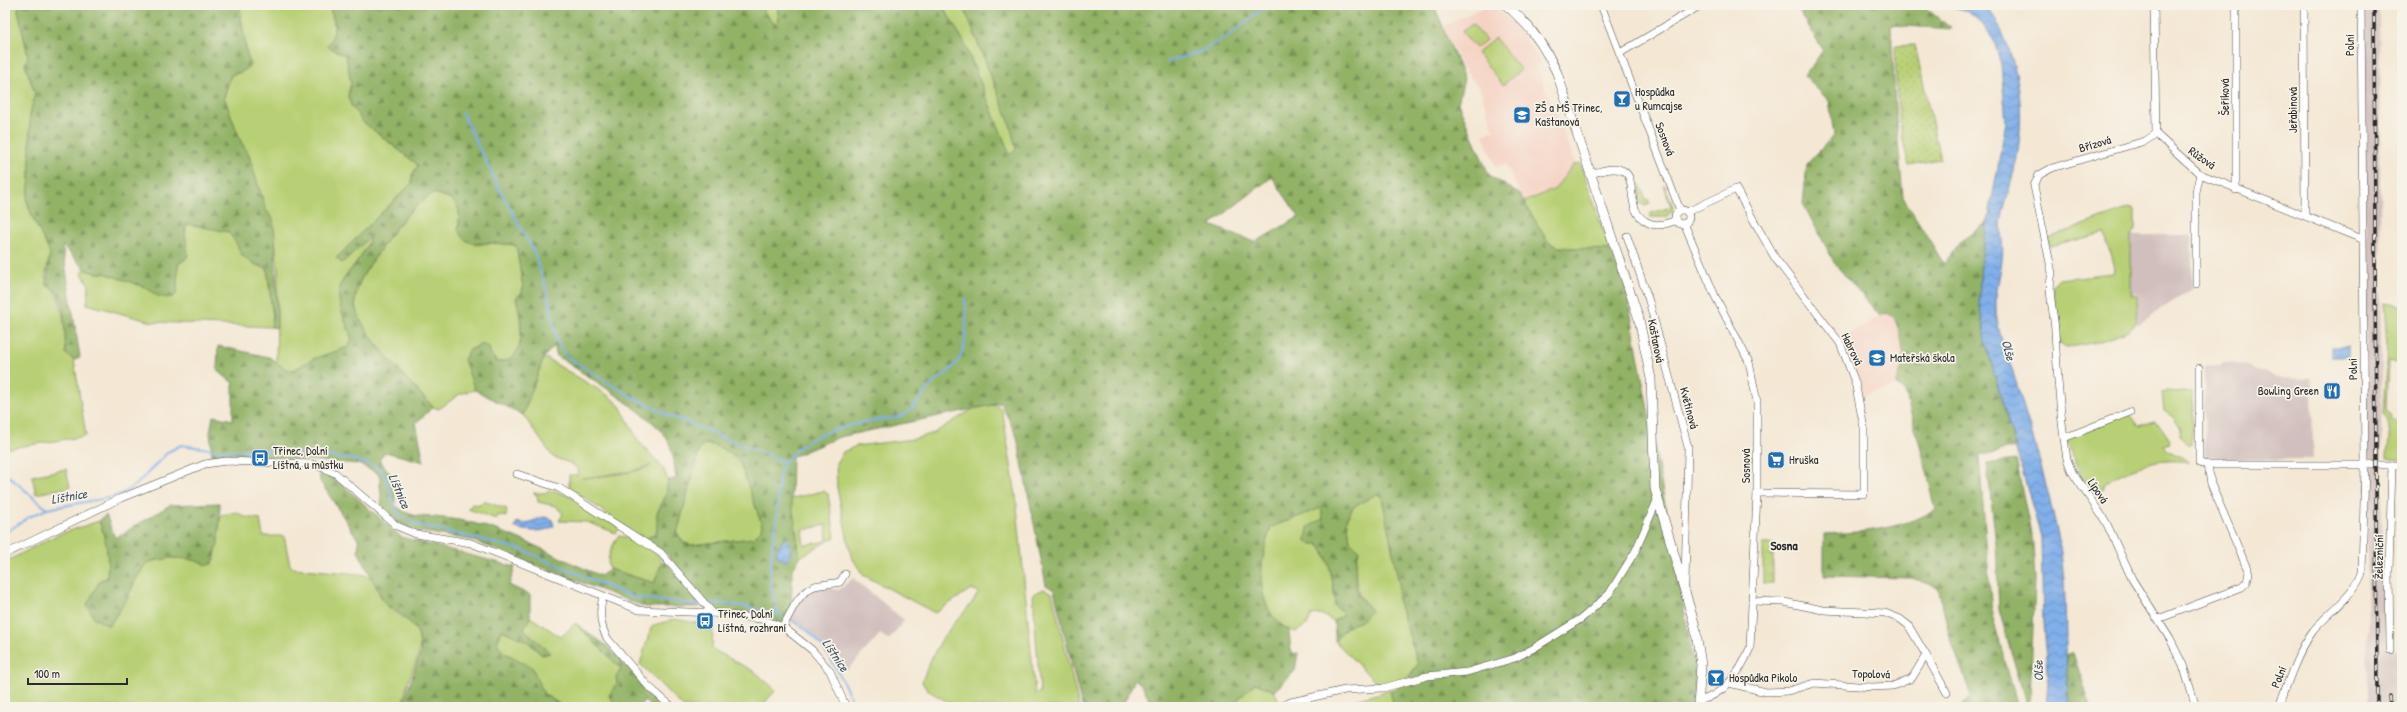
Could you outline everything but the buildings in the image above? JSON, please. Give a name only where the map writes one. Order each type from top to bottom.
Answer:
[{"type":"street","name":"Kaštanová","points":[[1506,5],[1535,33],[1546,49],[1557,73],[1592,174],[1639,319],[1651,379],[1655,489],[1695,626],[1701,665],[1698,704]]},
{"type":"street","name":"Sosnová","points":[[1601,5],[1684,211]]},
{"type":"street","points":[[1620,53],[1701,5]]},
{"type":"street","points":[[2154,5],[2156,134]]},
{"type":"street","name":"Šeříková","points":[[2236,5],[2236,190]]},
{"type":"street","name":"Jeřabinová","points":[[2304,5],[2305,215]]},
{"type":"street","name":"Polní","points":[[2279,707],[2291,674],[2312,633],[2334,607],[2357,586],[2362,573],[2364,552],[2365,465],[2361,5]]},
{"type":"street","name":"Růžová","points":[[2156,134],[2200,174],[2236,190],[2305,215],[2362,239]]},
{"type":"street","name":"Břízová","points":[[2039,175],[2052,168],[2145,141],[2156,134]]},
{"type":"street","points":[[1592,174],[1611,168],[1622,170],[1631,180],[1633,206],[1640,217],[1657,225],[1676,220],[1684,211],[1688,217],[1684,223],[1680,224],[1676,220]]},
{"type":"street","points":[[2196,284],[2196,192],[2200,174]]},
{"type":"street","name":"Lípová","points":[[2039,175],[2034,186],[2052,273],[2049,283],[2055,329],[2055,364],[2067,459],[2072,472],[2106,522],[2132,579],[2158,619],[2183,665],[2196,707]]},
{"type":"street","name":"Habrová","points":[[1684,211],[1736,189],[1775,258],[1840,343],[1855,382],[1864,428],[1864,494],[1757,493]]},
{"type":"street","name":"Sosnová","points":[[1684,223],[1715,296],[1749,362],[1757,402],[1757,493],[1750,648],[1744,663],[1729,683],[1698,704]]},
{"type":"street","name":"Květinová","points":[[1627,236],[1649,301],[1688,447],[1685,591]]},
{"type":"street","points":[[2199,368],[2199,463],[2208,465],[2402,465]]},
{"type":"street","points":[[2064,438],[2130,412]]},
{"type":"street","points":[[5,554],[121,498],[205,464],[255,461],[312,464],[335,473],[397,526],[407,532],[471,543],[603,597],[639,610],[713,613],[761,619],[783,627],[812,650],[830,671],[846,707]]},
{"type":"street","points":[[2158,619],[2242,587],[2247,582],[2249,573],[2211,484],[2208,465]]},
{"type":"street","name":"Železniční","points":[[2390,650],[2389,571],[2392,465]]},
{"type":"street","points":[[517,474],[559,488],[661,553],[713,613]]},
{"type":"street","points":[[1280,707],[1291,702],[1345,690],[1384,688],[1427,676],[1467,672],[1509,660],[1534,648],[1582,618],[1608,594],[1636,550],[1658,498]]},
{"type":"street","points":[[783,627],[792,610],[808,590],[813,587],[840,582],[845,574]]},
{"type":"street","points":[[603,597],[601,614],[603,630],[607,638],[648,686],[672,707]]},
{"type":"street","points":[[1752,601],[1784,602],[1823,610],[1885,613],[1900,619],[1908,626],[1947,693]]},
{"type":"street","name":"Topolová","points":[[1729,683],[1766,692],[1788,691],[1814,683],[1872,687],[1893,686],[1912,678],[1926,655]]},
{"type":"shaded area","name":"ZŠ a MŠ Třinec, Kaštanová","points":[[1487,5],[1493,5],[1518,27],[1541,64],[1536,66],[1576,164],[1573,165],[1555,189],[1524,202],[1506,164],[1496,167],[1483,135],[1494,130],[1480,89],[1461,66],[1444,26]]},
{"type":"shaded area","points":[[2364,5],[2379,5],[2382,538],[2386,650],[2402,651],[2402,707],[2368,707]]},
{"type":"shaded area","points":[[2131,235],[2192,235],[2192,289],[2137,325],[2138,293],[2131,293]]},
{"type":"shaded area","name":"Mateřská škola","points":[[1887,313],[1894,317],[1903,350],[1902,366],[1896,378],[1897,386],[1863,396],[1855,367],[1841,338]]},
{"type":"shaded area","points":[[2224,363],[2248,365],[2254,370],[2265,371],[2276,378],[2312,379],[2313,459],[2205,460],[2204,367],[2220,366]]},
{"type":"shaded area","points":[[853,578],[904,620],[889,640],[880,634],[847,671],[826,647],[791,619],[806,593],[820,586],[839,590]]},
{"type":"green space","points":[[5,5],[20,5],[18,9],[28,57],[25,64],[35,93],[30,115],[30,179],[27,201],[32,216],[50,253],[45,277],[56,295],[63,313],[66,354],[74,360],[86,436],[5,449],[5,94],[10,81],[5,63]]},
{"type":"green space","points":[[20,5],[239,5],[247,55],[250,63],[245,70],[231,75],[224,97],[241,142],[248,153],[266,210],[273,219],[275,235],[277,328],[271,327],[273,317],[267,268],[246,259],[228,232],[187,224],[185,231],[188,256],[178,264],[177,292],[173,297],[167,298],[158,296],[145,287],[104,273],[96,273],[86,270],[62,245],[80,357],[74,360],[66,354],[63,306],[56,291],[46,285],[50,253],[32,216],[27,201],[30,179],[30,115],[35,93],[25,64],[28,57],[18,9]]},
{"type":"green space","points":[[239,5],[328,5],[332,16],[334,31],[328,46],[346,56],[351,84],[348,96],[351,105],[362,121],[418,165],[412,175],[412,183],[375,219],[342,262],[370,236],[360,258],[345,278],[339,289],[341,307],[352,340],[348,347],[313,359],[294,370],[287,370],[276,363],[278,269],[273,219],[266,210],[248,153],[241,142],[224,97],[231,75],[245,70],[250,63],[247,55]]},
{"type":"green space","points":[[328,5],[759,5],[772,22],[777,24],[779,19],[777,5],[942,5],[963,40],[1010,155],[1016,149],[1010,124],[963,5],[1434,5],[1464,79],[1458,103],[1489,175],[1519,194],[1548,242],[1558,247],[1610,250],[1626,288],[1696,676],[1691,707],[1394,707],[1390,690],[1405,684],[1418,664],[1398,599],[1399,584],[1382,497],[1377,494],[1353,507],[1347,518],[1350,541],[1359,550],[1355,573],[1357,591],[1360,598],[1371,611],[1360,622],[1352,624],[1343,630],[1335,641],[1334,621],[1344,615],[1335,606],[1331,573],[1326,557],[1318,544],[1309,544],[1306,541],[1308,527],[1323,519],[1321,508],[1271,527],[1262,569],[1264,597],[1269,610],[1277,621],[1289,630],[1291,654],[1298,653],[1295,671],[1274,691],[1255,683],[1230,707],[1152,707],[1143,686],[1135,679],[1122,707],[1082,707],[1054,590],[1046,585],[1017,437],[1001,403],[839,437],[792,457],[791,497],[800,557],[792,571],[791,619],[781,624],[773,620],[757,616],[714,611],[666,553],[645,539],[657,533],[657,513],[666,495],[668,480],[676,479],[669,442],[647,417],[599,383],[557,356],[554,346],[544,357],[523,415],[475,390],[464,360],[468,351],[483,344],[489,348],[491,355],[497,362],[507,360],[514,355],[519,348],[521,328],[516,298],[522,292],[523,287],[516,245],[468,242],[458,230],[459,215],[456,204],[441,195],[433,193],[417,205],[389,236],[360,281],[355,301],[357,312],[374,341],[400,372],[433,407],[416,423],[424,462],[385,452],[379,460],[395,479],[395,505],[401,510],[413,515],[464,521],[485,526],[524,541],[601,576],[609,569],[654,583],[662,562],[666,562],[698,600],[700,607],[645,607],[471,540],[411,530],[399,523],[382,508],[379,474],[358,464],[226,453],[212,457],[210,432],[213,416],[233,420],[233,383],[217,370],[218,346],[269,357],[287,370],[294,370],[313,359],[348,347],[352,340],[339,301],[339,289],[344,278],[365,251],[370,237],[342,263],[336,258],[412,183],[412,175],[418,165],[362,121],[351,105],[348,96],[351,83],[346,56],[327,46],[333,35],[335,26]],"holes":[[[1272,177],[1299,217],[1255,242],[1210,225]],[[704,444],[719,447],[733,456],[740,463],[762,525],[761,530],[753,538],[692,545],[684,543],[677,533],[700,447]]]},
{"type":"green space","points":[[759,5],[777,5],[779,22],[774,24]]},
{"type":"green space","points":[[942,5],[963,5],[1010,124],[1016,149],[1010,155],[963,40]]},
{"type":"green space","points":[[1796,5],[1922,5],[1952,29],[1891,25],[1895,107],[1903,197],[1944,264],[1961,241],[1989,221],[1981,260],[1979,300],[1986,343],[2015,447],[1979,456],[1992,615],[2018,707],[1959,707],[1971,696],[1950,637],[1938,587],[1912,578],[1824,576],[1824,534],[1882,529],[1908,522],[1936,510],[1905,392],[1897,386],[1903,353],[1900,335],[1894,317],[1887,313],[1880,316],[1836,265],[1803,204],[1807,164],[1834,135],[1829,101],[1805,76],[1823,50]]},
{"type":"green space","points":[[1472,24],[1486,40],[1476,48],[1462,32]]},
{"type":"green space","points":[[1495,38],[1521,70],[1503,85],[1477,53]]},
{"type":"green space","points":[[1915,45],[1940,159],[1909,165],[1900,121],[1895,46]]},
{"type":"green space","points":[[1580,163],[1610,250],[1558,247],[1548,242],[1524,202],[1555,189],[1573,165]]},
{"type":"green space","points":[[1640,184],[1646,200],[1648,199],[1650,204],[1645,206],[1639,202]]},
{"type":"green space","points":[[1664,184],[1673,206],[1672,211],[1666,217],[1651,217],[1651,213],[1671,207]]},
{"type":"green space","points":[[433,193],[455,200],[459,207],[459,226],[475,245],[490,243],[516,245],[523,287],[522,292],[516,298],[521,328],[519,348],[514,355],[507,360],[497,362],[491,355],[489,348],[479,345],[468,351],[475,390],[460,394],[439,409],[433,407],[400,372],[374,341],[357,312],[355,301],[360,281],[389,236],[417,205]]},
{"type":"green space","points":[[2129,208],[2135,210],[2135,229],[2131,235],[2131,294],[2137,295],[2137,320],[2133,326],[2116,336],[2083,345],[2066,347],[2060,343],[2052,286],[2059,279],[2113,273],[2114,268],[2105,235],[2103,233],[2050,247],[2049,238]]},
{"type":"green space","points":[[192,223],[229,232],[238,245],[241,255],[258,266],[267,268],[273,317],[271,327],[152,322],[87,304],[89,285],[81,272],[86,270],[96,273],[104,273],[145,287],[158,296],[176,295],[178,264],[186,259],[185,225]]},
{"type":"green space","points":[[2384,303],[2402,306],[2402,364],[2388,361],[2386,409],[2392,416],[2391,420],[2402,424],[2402,460],[2387,459],[2389,429],[2386,418],[2383,414],[2387,344]]},
{"type":"green space","points":[[544,357],[609,396],[620,406],[638,440],[663,468],[668,480],[666,495],[657,513],[658,526],[654,536],[645,539],[641,538],[569,487],[569,475],[577,475],[579,470],[572,464],[553,457],[523,415]],"holes":[[[651,465],[647,468],[639,470],[618,474],[582,478],[633,471]]]},
{"type":"green space","points":[[2167,391],[2192,393],[2194,410],[2192,410],[2191,444],[2188,444],[2180,435],[2181,429],[2173,417],[2164,411],[2162,393]]},
{"type":"green space","points":[[992,405],[1001,408],[1003,415],[1016,496],[1035,694],[1040,693],[1033,594],[1044,589],[1052,593],[1079,707],[957,707],[927,690],[922,682],[935,651],[942,639],[979,592],[971,589],[935,613],[863,575],[851,556],[837,488],[836,463],[843,452],[856,446],[914,439],[934,433],[973,409]]},
{"type":"green space","points":[[2129,413],[2139,426],[2153,421],[2159,424],[2170,440],[2169,443],[2163,445],[2165,449],[2186,459],[2188,462],[2155,462],[2134,468],[2104,483],[2101,493],[2098,495],[2085,482],[2065,438]]},
{"type":"green space","points":[[704,444],[719,447],[733,456],[740,463],[762,525],[761,530],[753,538],[692,545],[684,543],[677,533],[700,447]]},
{"type":"green space","points":[[2016,460],[2033,544],[2035,581],[2030,698],[2026,703],[1999,610],[1996,544],[1987,464]]},
{"type":"green space","points":[[66,469],[70,487],[36,494],[32,476]]},
{"type":"green space","points":[[319,470],[343,485],[401,537],[515,567],[509,585],[530,595],[530,617],[524,629],[550,653],[542,655],[528,642],[502,630],[497,643],[503,652],[532,667],[544,694],[564,707],[402,707],[421,652],[418,631],[402,615],[385,604],[358,551],[359,541],[320,481]]},
{"type":"green space","points":[[553,490],[576,499],[620,528],[616,533],[587,522],[559,521],[563,514],[556,506],[538,502],[537,495],[533,493],[544,493]]},
{"type":"green space","points":[[823,491],[828,494],[835,537],[800,557],[789,499]],"holes":[[[826,525],[827,541],[804,545],[802,530]]]},
{"type":"green space","points":[[1377,494],[1382,497],[1399,584],[1398,599],[1418,664],[1407,678],[1379,686],[1335,641],[1345,628],[1360,622],[1366,604],[1357,586],[1356,564],[1359,550],[1350,541],[1347,518],[1353,507]]},
{"type":"green space","points":[[483,501],[507,509],[506,517],[499,515],[496,519],[468,509],[472,504],[480,505]]},
{"type":"green space","points":[[220,503],[218,544],[212,564],[207,565],[191,559],[172,558],[152,561],[145,565],[134,583],[128,598],[109,626],[94,618],[87,605],[100,580],[107,578],[108,570],[106,542],[99,521],[106,515],[115,538],[170,505]]},
{"type":"green space","points":[[1321,508],[1323,519],[1310,544],[1318,544],[1326,557],[1333,582],[1335,606],[1344,615],[1334,621],[1320,614],[1312,615],[1308,624],[1296,632],[1282,625],[1271,615],[1265,602],[1262,587],[1262,572],[1267,540],[1271,527]]},
{"type":"green space","points":[[237,512],[245,517],[260,519],[263,536],[284,536],[290,565],[293,568],[359,574],[371,578],[376,584],[381,598],[388,606],[411,624],[419,638],[420,645],[402,707],[5,707],[6,647],[9,639],[5,635],[5,562],[57,535],[99,521],[107,549],[107,578],[128,598],[139,572],[145,565],[151,562],[158,559],[176,558],[193,560],[207,565],[215,559],[221,515]]},
{"type":"green space","points":[[618,536],[631,538],[649,547],[659,557],[662,562],[654,583],[609,569],[609,556]]},
{"type":"green space","points":[[1763,544],[1773,544],[1773,583],[1763,583]]},
{"type":"green space","points":[[530,617],[561,637],[575,623],[622,669],[616,677],[617,683],[609,696],[618,707],[564,707],[544,694],[532,670],[503,652],[497,643],[502,630],[528,642],[542,655],[550,653],[524,629]]},
{"type":"green space","points":[[674,619],[713,626],[712,649],[755,672],[776,690],[761,707],[683,707],[640,664],[651,628]]},
{"type":"green space","points":[[575,623],[607,646],[647,688],[669,707],[652,707],[644,701],[640,707],[618,707],[609,696],[617,683],[616,677],[621,669]]},
{"type":"green space","points":[[2073,653],[2091,707],[2069,707],[2066,678],[2067,656]]},
{"type":"green space","points":[[1255,683],[1274,691],[1281,705],[1275,707],[1230,707]]},
{"type":"green space","points":[[1390,690],[1394,707],[1346,707],[1345,703]]},
{"type":"water","points":[[1945,5],[1986,5],[1989,8],[2000,27],[2008,46],[2018,85],[2020,105],[2019,146],[2001,221],[2003,255],[1996,296],[1996,314],[2004,347],[2016,381],[2040,461],[2057,531],[2064,575],[2069,707],[2046,707],[2048,683],[2043,624],[2041,537],[1985,341],[1979,300],[1981,260],[2006,122],[2001,64],[1994,41],[1981,22],[1968,11]]},
{"type":"water","points":[[2331,347],[2348,347],[2348,357],[2331,357]]},
{"type":"water","points":[[544,517],[552,519],[554,526],[540,531],[523,530],[514,527],[517,522],[524,524]]},
{"type":"water","points":[[785,537],[789,543],[791,553],[785,561],[777,556],[776,551]]},
{"type":"waterway","points":[[1167,62],[1202,51],[1231,34],[1267,5]]},
{"type":"waterway","points":[[462,113],[499,188],[534,252],[546,288],[558,343],[567,357],[630,396],[668,415],[785,462],[779,476],[778,507],[770,564],[771,588],[778,614]]},
{"type":"waterway","points":[[785,462],[804,444],[826,432],[850,425],[894,418],[905,414],[910,410],[928,388],[951,369],[962,354],[966,336],[965,298]]},
{"type":"waterway","name":"Líštnice","points":[[5,533],[29,517],[47,509],[113,497],[125,492],[137,484],[168,452],[181,445],[224,451],[277,450],[351,459],[375,466],[383,472],[397,511],[402,517],[416,524],[520,549],[632,597],[699,605]]},
{"type":"waterway","points":[[5,473],[47,509]]},
{"type":"waterway","name":"Líštnice","points":[[712,603],[743,606],[782,616]]},
{"type":"waterway","name":"Líštnice","points":[[792,621],[803,627],[822,647],[838,671],[855,707]]},
{"type":"railway","points":[[2374,5],[2377,707]]},
{"type":"railway","points":[[2389,696],[2390,707]]},
{"type":"place","name":"Hospůdka u Rumcajse","points":[[1622,99]]},
{"type":"place","name":"ZŠ a MŠ Třinec, Kaštanová","points":[[1522,115]]},
{"type":"place","name":"Mateřská škola","points":[[1877,358]]},
{"type":"place","name":"Bowling Green","points":[[2332,391]]},
{"type":"place","name":"Třinec, Dolní Líštná, u můstku","points":[[260,458]]},
{"type":"place","name":"Hruška","points":[[1776,460]]},
{"type":"place","name":"Třinec, Dolní Líštná, rozhraní","points":[[705,621]]},
{"type":"place","name":"Hospůdka Pikolo","points":[[1716,678]]},
{"type":"district","name":"Sosna","points":[[1784,545]]},
{"type":"water label","name":"Olše","points":[[2009,350]]},
{"type":"water label","name":"Olše","points":[[2038,671]]}]
